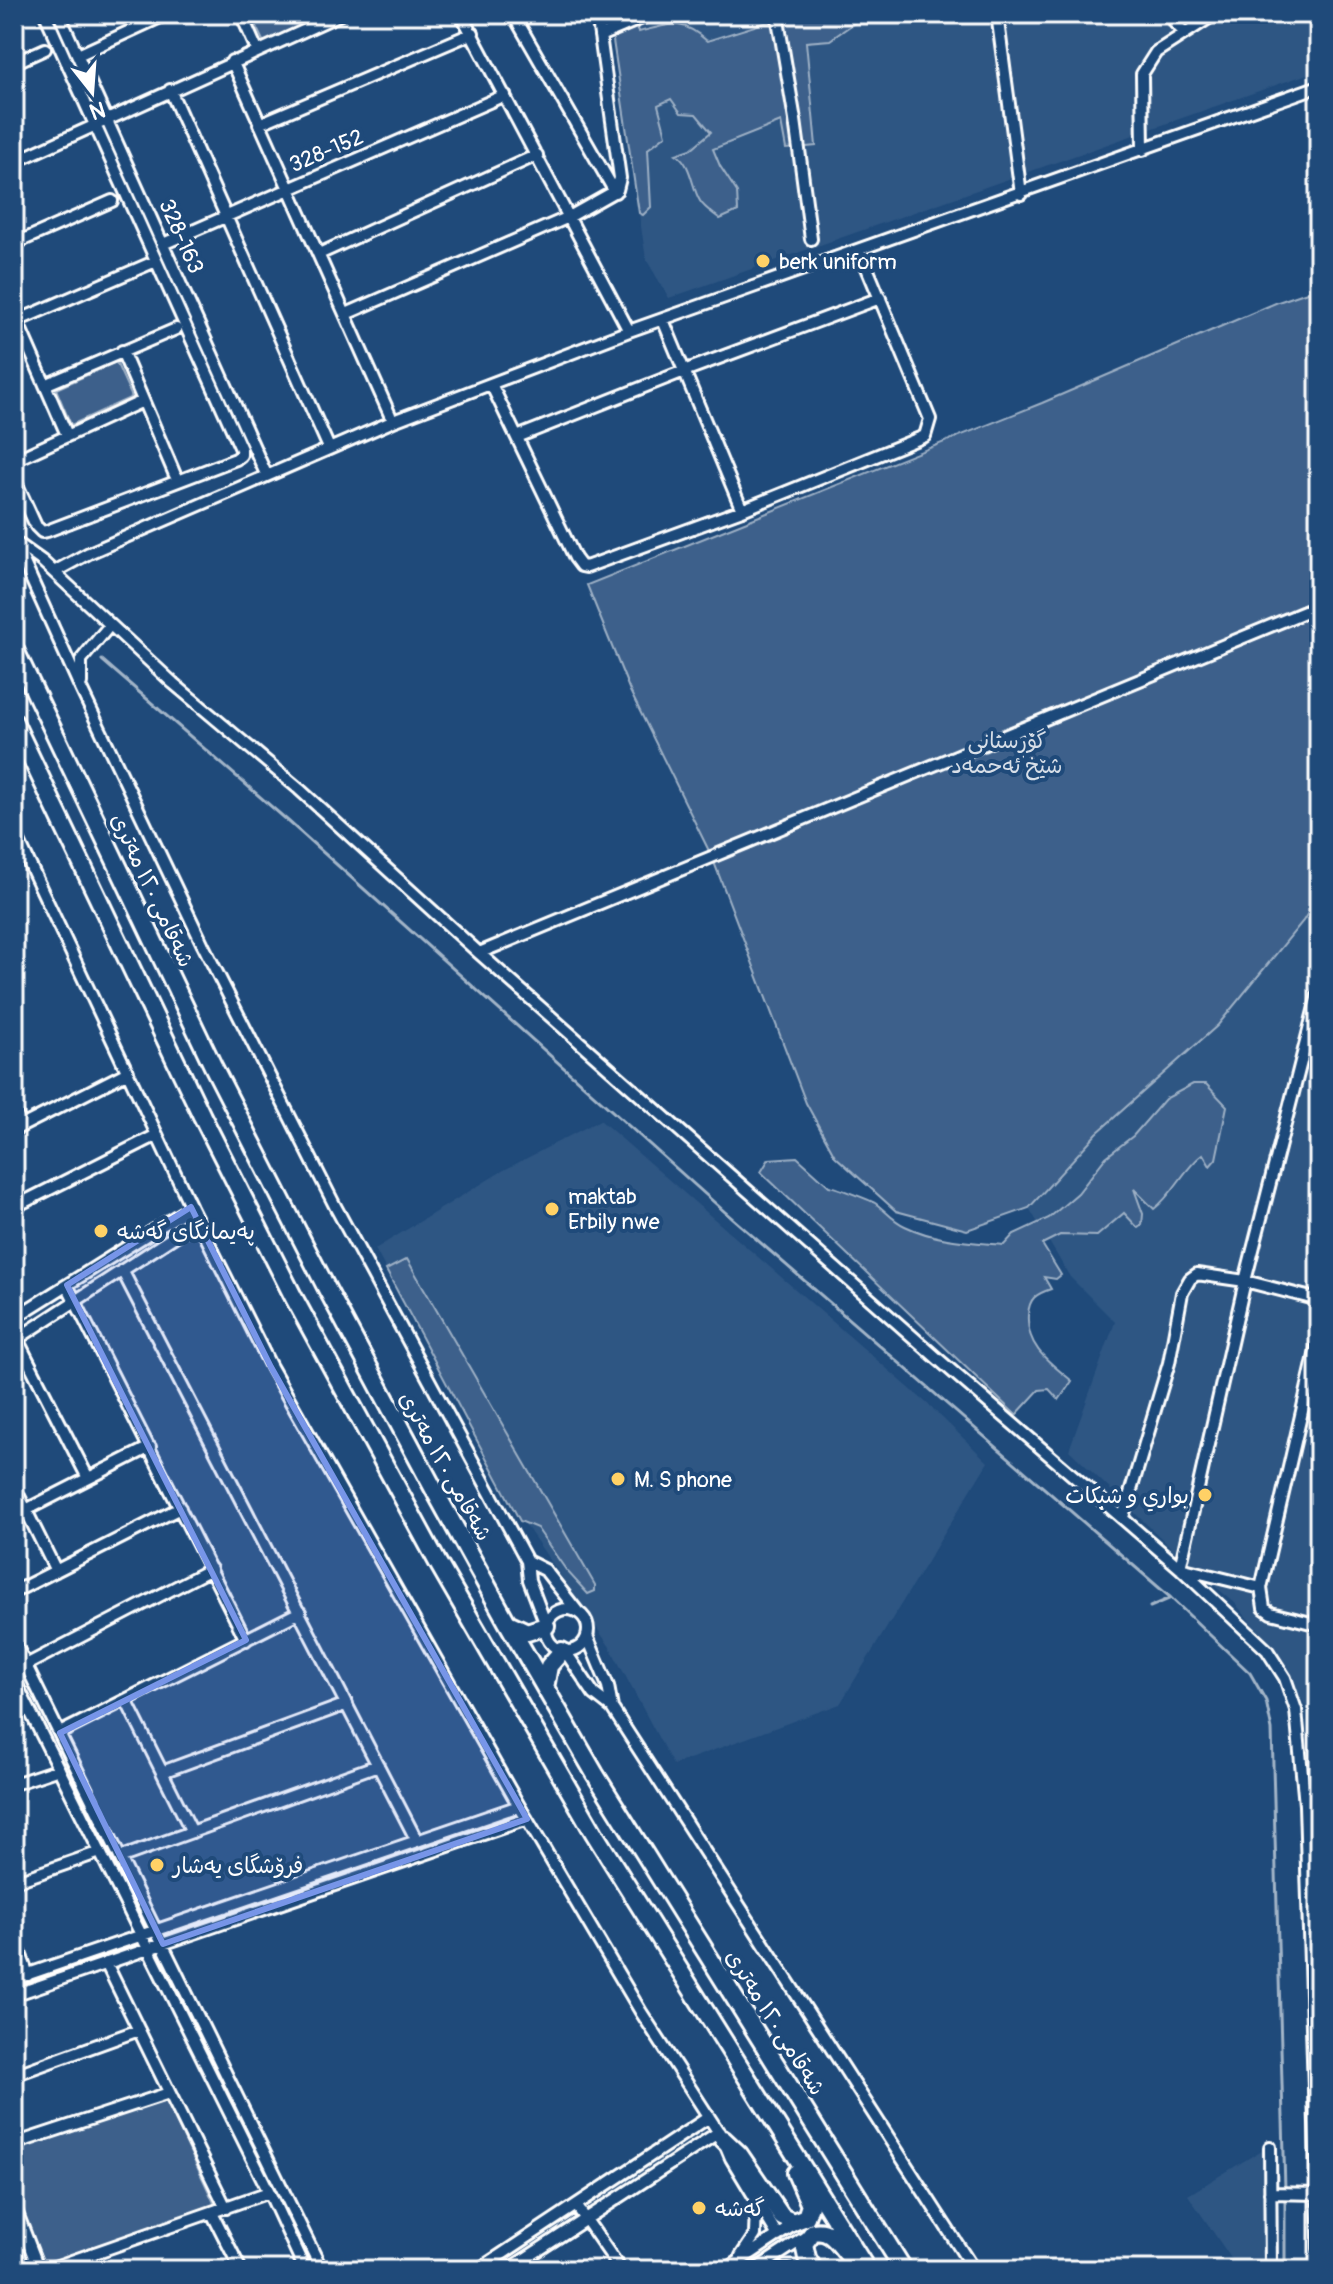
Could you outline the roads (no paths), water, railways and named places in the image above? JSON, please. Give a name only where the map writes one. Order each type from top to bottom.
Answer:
[{"type":"highway","name":"شەقامی ١٢٠ مەتری","points":[[14,648],[220,1080],[382,1395],[545,1688],[904,2270]]},
{"type":"highway","points":[[14,722],[202,1116],[294,1298],[391,1476],[495,1664],[594,1833],[865,2270]]},
{"type":"highway","points":[[507,1622],[527,1632],[546,1626]]},
{"type":"highway","points":[[545,1688],[549,1666],[563,1651]]},
{"type":"highway","points":[[765,2106],[809,2198],[812,2224],[804,2244],[814,2270]]},
{"type":"highway","points":[[721,2135],[739,2154],[782,2217],[812,2224],[832,2236],[865,2270]]},
{"type":"street","points":[[14,478],[36,526],[42,532],[241,455],[237,440],[45,14]]},
{"type":"street","name":"328-163","points":[[59,14],[266,474]]},
{"type":"street","points":[[133,14],[139,27]]},
{"type":"street","points":[[78,55],[167,14]]},
{"type":"street","points":[[241,14],[257,50]]},
{"type":"street","points":[[309,14],[315,26]]},
{"type":"street","points":[[14,162],[341,14]]},
{"type":"street","points":[[461,14],[629,331]]},
{"type":"street","points":[[513,14],[615,192]]},
{"type":"street","points":[[346,314],[569,217],[615,192],[620,178],[597,14]]},
{"type":"street","points":[[600,36],[652,14]]},
{"type":"street","points":[[777,14],[811,239]]},
{"type":"street","points":[[997,14],[1021,194]]},
{"type":"street","points":[[1173,14],[1175,23],[1185,33]]},
{"type":"street","points":[[1143,150],[1142,74],[1156,52],[1215,14]]},
{"type":"street","points":[[259,124],[473,33]]},
{"type":"street","points":[[14,63],[45,49]]},
{"type":"street","points":[[232,61],[390,415]]},
{"type":"street","points":[[54,572],[72,561],[266,474],[491,384],[629,331],[1319,86]]},
{"type":"street","points":[[170,90],[329,448]]},
{"type":"street","name":"328-152","points":[[163,244],[505,95]]},
{"type":"street","points":[[319,254],[537,155]]},
{"type":"street","points":[[14,244],[112,201]]},
{"type":"street","points":[[491,384],[581,566],[586,567],[742,510],[925,436],[930,419],[860,251]]},
{"type":"street","points":[[67,435],[16,318],[156,261]]},
{"type":"street","points":[[517,437],[880,298]]},
{"type":"street","points":[[663,320],[742,510]]},
{"type":"street","points":[[45,385],[176,329]]},
{"type":"street","points":[[122,351],[175,475]]},
{"type":"street","points":[[15,460],[143,401]]},
{"type":"street","points":[[237,440],[249,434]]},
{"type":"street","points":[[14,541],[54,572],[173,683],[299,789],[479,953],[1256,1637],[1285,1678],[1296,1710],[1314,1955],[1319,2249]]},
{"type":"street","points":[[14,541],[203,945],[335,1206],[527,1561],[529,1580],[548,1639],[563,1651],[594,1694],[612,1708],[974,2270]]},
{"type":"street","points":[[479,953],[1319,606]]},
{"type":"street","points":[[81,689],[81,660],[110,625]]},
{"type":"street","points":[[14,831],[191,1207],[271,1367],[519,1806],[641,2012],[721,2135],[731,2158],[778,2236]]},
{"type":"street","points":[[1180,1568],[1245,1281],[1319,991]]},
{"type":"street","points":[[14,1110],[18,1128],[128,1072]]},
{"type":"street","points":[[14,1207],[157,1135]]},
{"type":"street","points":[[16,1313],[67,1285],[191,1207]]},
{"type":"street","points":[[88,1478],[15,1340],[198,1221]]},
{"type":"street","points":[[122,1270],[417,1841]]},
{"type":"street","points":[[1123,1517],[1169,1363],[1182,1293],[1190,1279],[1197,1274],[1245,1281],[1319,1300]]},
{"type":"street","points":[[67,1285],[246,1640]]},
{"type":"street","points":[[1319,1338],[1261,1588],[1264,1608],[1271,1613],[1319,1625]]},
{"type":"street","points":[[26,1510],[150,1447]]},
{"type":"street","points":[[14,1486],[56,1571]]},
{"type":"street","points":[[14,1592],[180,1508]]},
{"type":"street","points":[[527,1561],[545,1570],[587,1623],[587,1636],[608,1686],[612,1708]]},
{"type":"street","points":[[1180,1568],[1261,1588]]},
{"type":"street","points":[[26,1665],[211,1569]]},
{"type":"street","points":[[546,1626],[552,1616],[562,1610],[578,1612]]},
{"type":"street","points":[[60,1733],[300,1612]]},
{"type":"street","points":[[563,1651],[579,1648],[587,1636]]},
{"type":"street","points":[[14,1641],[322,2270]]},
{"type":"street","points":[[14,1679],[305,2270]]},
{"type":"street","points":[[126,1700],[192,1832]]},
{"type":"street","points":[[162,1772],[347,1704]]},
{"type":"street","points":[[122,1857],[378,1765]]},
{"type":"street","points":[[14,1784],[59,1769]]},
{"type":"street","points":[[1306,1818],[1314,1806],[1319,1786]]},
{"type":"street","points":[[14,1979],[519,1806]]},
{"type":"street","points":[[1306,1818],[1319,1820]]},
{"type":"street","points":[[14,1995],[527,1819]]},
{"type":"street","points":[[14,1882],[100,1852]]},
{"type":"street","points":[[14,1936],[28,1975]]},
{"type":"street","points":[[106,1963],[226,2208]]},
{"type":"street","points":[[14,2075],[139,2030]]},
{"type":"street","points":[[14,2144],[169,2093]]},
{"type":"street","points":[[478,2270],[709,2117]]},
{"type":"street","points":[[508,2270],[721,2135]]},
{"type":"street","points":[[1270,2147],[1274,2193],[1271,2270]]},
{"type":"street","points":[[46,2270],[64,2267],[269,2192]]},
{"type":"street","points":[[1274,2193],[1317,2194]]},
{"type":"street","points":[[730,2267],[755,2235],[758,2210],[755,2199]]},
{"type":"street","points":[[14,2205],[39,2270]]},
{"type":"street","points":[[576,2205],[621,2270]]},
{"type":"street","points":[[212,2213],[241,2270]]},
{"type":"street","points":[[730,2267],[778,2236],[812,2224]]},
{"type":"street","points":[[755,2270],[812,2224]]},
{"type":"street","points":[[764,2270],[789,2270]]},
{"type":"waterway","points":[[102,660],[288,821],[725,1212],[1171,1598],[1250,1673],[1266,1701],[1272,1730],[1285,2189]]},
{"type":"waterway","points":[[1150,1607],[1171,1598]]},
{"type":"waterway","points":[[1285,2196],[1285,2270]]},
{"type":"place","name":"berk uniform","points":[[763,261]]},
{"type":"place","name":"maktab Erbily nwe","points":[[552,1209]]},
{"type":"place","name":"پەیمانگای گەشە","points":[[101,1231]]},
{"type":"place","name":"M. S phone","points":[[618,1479]]},
{"type":"place","name":"بواري و شبكات","points":[[1205,1495]]},
{"type":"place","name":"فرۆشگای یەشار","points":[[157,1865]]},
{"type":"place","name":"گەشە","points":[[699,2208]]},
{"type":"park label","name":"گۆڕستانی شێخ ئەحمەد","points":[[1007,752]]}]
